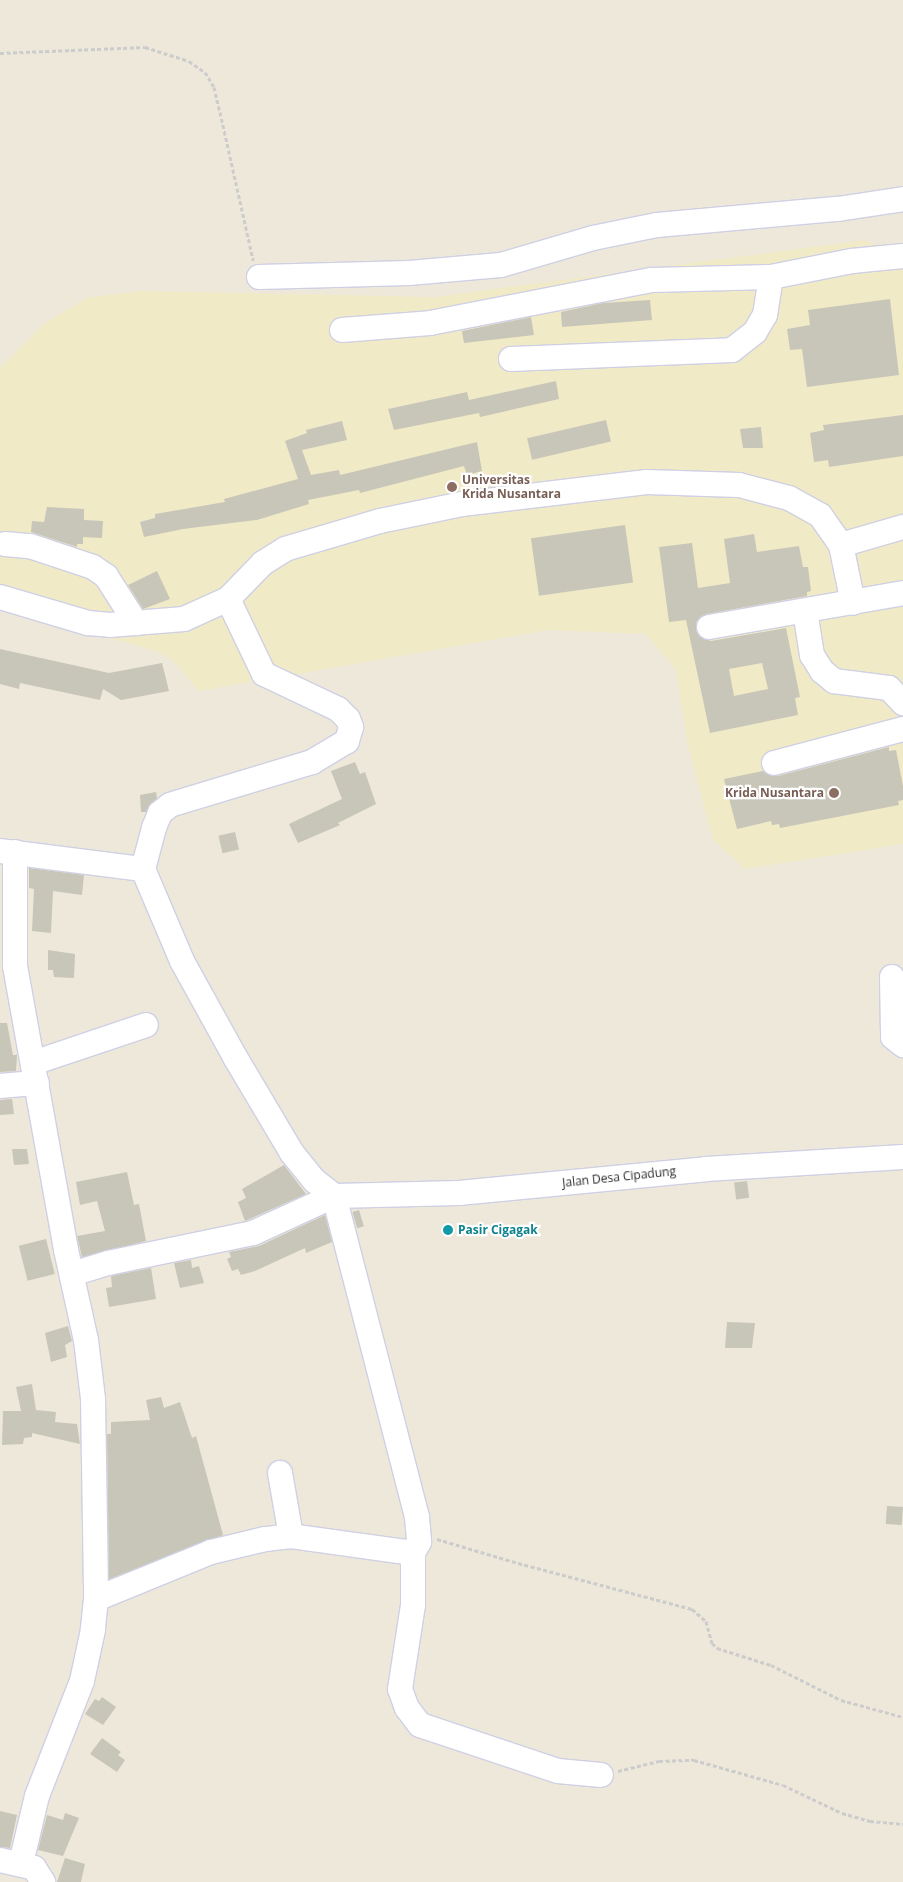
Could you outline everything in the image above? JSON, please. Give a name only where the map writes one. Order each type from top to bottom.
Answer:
[{"type":"street","points":[[259,277],[399,274],[501,265],[593,238],[657,225],[838,209],[903,199]]},
{"type":"street","points":[[342,330],[430,323],[652,280],[771,277],[852,261],[903,256]]},
{"type":"street","points":[[511,360],[732,350],[755,332],[764,315],[771,277]]},
{"type":"street","points":[[0,597],[88,623],[136,623],[184,619],[228,599],[263,563],[285,549],[380,521],[462,504],[646,482],[739,485],[789,498],[820,516],[841,545],[853,602]]},
{"type":"street","points":[[841,545],[903,527]]},
{"type":"street","points":[[5,544],[30,546],[93,567],[106,576],[136,623]]},
{"type":"street","points":[[709,627],[903,593]]},
{"type":"street","points":[[228,599],[264,674],[338,709],[348,719],[350,735],[337,749],[312,762],[170,805],[160,813],[143,869],[182,961],[235,1057],[292,1153],[315,1181],[334,1196],[344,1242],[379,1360],[416,1544],[413,1605],[400,1689],[407,1708],[420,1725],[558,1771],[601,1775]]},
{"type":"street","points":[[805,611],[812,654],[822,672],[834,681],[889,688],[903,703]]},
{"type":"street","points":[[774,763],[903,729]]},
{"type":"street","points":[[42,1882],[38,1871],[11,1861],[62,1738],[87,1661],[93,1630],[96,1599],[93,1399],[86,1340],[35,1073],[7,966],[7,851],[143,869]]},
{"type":"street","points":[[892,977],[893,1037],[903,1045]]},
{"type":"street","points":[[0,1086],[146,1025]]},
{"type":"street","name":"Jalan Desa Cipadung","points":[[334,1196],[459,1193],[706,1169],[903,1157]]},
{"type":"street","points":[[72,1274],[108,1263],[253,1233],[334,1196]]},
{"type":"street","points":[[280,1473],[291,1536]]},
{"type":"street","points":[[96,1599],[211,1552],[291,1536],[416,1544]]},
{"type":"path","points":[[0,53],[145,47],[188,61],[206,72],[214,87],[259,277]]},
{"type":"path","points":[[416,1544],[692,1609],[706,1621],[712,1643],[716,1648],[771,1665],[841,1700],[903,1717]]},
{"type":"path","points":[[601,1775],[659,1761],[694,1760],[782,1785],[842,1813],[870,1821],[903,1824]]},
{"type":"shaded area","name":"Universitas Krida Nusantara","points":[[865,240],[903,258],[903,844],[745,869],[713,840],[687,742],[676,669],[645,634],[548,630],[199,691],[173,661],[155,651],[0,606],[0,368],[44,324],[86,298],[140,291],[435,297]]},
{"type":"building","points":[[890,299],[899,375],[807,387],[802,349],[790,350],[787,329],[810,325],[808,310]]},
{"type":"building","points":[[650,300],[652,320],[562,327],[561,312],[603,303]]},
{"type":"building","points":[[531,317],[534,335],[464,343],[462,331]]},
{"type":"building","points":[[556,381],[559,399],[480,417],[479,413],[394,430],[388,409],[467,392],[469,400]]},
{"type":"building","points":[[903,415],[903,456],[829,467],[828,460],[814,462],[810,433],[824,430],[823,425]]},
{"type":"building","points":[[606,420],[611,441],[532,460],[527,438]]},
{"type":"building","points":[[342,421],[347,440],[302,450],[311,475],[339,470],[340,475],[477,442],[482,471],[467,475],[464,466],[360,493],[359,490],[308,500],[309,504],[257,520],[183,529],[144,537],[140,522],[155,518],[155,514],[225,502],[224,499],[298,479],[285,441],[307,433],[306,430]]},
{"type":"building","points":[[761,427],[763,448],[743,448],[740,429]]},
{"type":"building","points":[[47,507],[84,509],[84,520],[103,521],[102,538],[83,537],[83,544],[77,544],[77,547],[31,532],[32,521],[44,522]]},
{"type":"building","points":[[625,525],[633,582],[539,596],[531,538]]},
{"type":"building","points":[[754,534],[757,552],[799,546],[803,567],[808,567],[811,591],[807,592],[807,596],[706,614],[696,622],[696,630],[699,636],[711,641],[786,628],[800,697],[795,698],[798,715],[710,733],[686,620],[669,622],[659,547],[692,543],[698,588],[730,583],[724,539]],"holes":[[[762,663],[768,689],[734,696],[729,669]]]},
{"type":"building","points":[[157,571],[170,599],[143,609],[128,585]]},
{"type":"building","points":[[0,649],[109,673],[162,663],[169,691],[121,700],[103,689],[100,700],[20,683],[19,689],[0,684]]},
{"type":"building","name":"Krida Nusantara","points":[[889,747],[889,751],[896,750],[903,786],[903,800],[898,801],[899,805],[780,828],[779,824],[772,825],[771,821],[737,829],[724,779],[763,771],[778,776]]},
{"type":"building","points":[[355,762],[360,774],[365,772],[376,804],[338,823],[340,825],[298,843],[289,824],[342,799],[331,771]]},
{"type":"building","points":[[156,792],[157,798],[146,812],[141,812],[140,795]]},
{"type":"building","points":[[235,832],[239,850],[222,853],[218,836]]},
{"type":"building","points":[[29,868],[84,875],[82,895],[53,891],[51,933],[32,931],[34,889],[29,888]]},
{"type":"building","points":[[48,950],[75,954],[74,978],[54,977],[53,970],[48,970]]},
{"type":"building","points":[[0,1023],[7,1023],[13,1055],[17,1055],[16,1071],[0,1072]]},
{"type":"building","points":[[12,1099],[14,1114],[0,1115],[0,1100]]},
{"type":"building","points":[[12,1149],[27,1149],[29,1164],[14,1165]]},
{"type":"building","points":[[284,1165],[306,1194],[245,1221],[238,1202],[246,1198],[242,1189]]},
{"type":"building","points":[[127,1172],[134,1205],[139,1204],[146,1241],[82,1257],[77,1236],[105,1231],[97,1201],[80,1205],[76,1182]]},
{"type":"building","points":[[747,1181],[749,1198],[736,1199],[734,1183]]},
{"type":"building","points":[[359,1210],[364,1226],[357,1228],[352,1212]]},
{"type":"building","points":[[325,1215],[332,1242],[306,1253],[305,1248],[255,1271],[241,1275],[238,1269],[232,1271],[227,1259],[231,1257],[229,1252],[259,1246]]},
{"type":"building","points":[[46,1239],[55,1274],[28,1281],[19,1246]]},
{"type":"building","points":[[191,1260],[192,1268],[199,1266],[204,1283],[180,1288],[174,1263]]},
{"type":"building","points":[[151,1268],[156,1299],[109,1307],[106,1288],[112,1287],[111,1276]]},
{"type":"building","points":[[727,1322],[755,1323],[752,1348],[725,1348]]},
{"type":"building","points":[[68,1326],[72,1341],[65,1345],[67,1357],[51,1362],[45,1333]]},
{"type":"building","points":[[32,1384],[36,1410],[56,1412],[55,1422],[77,1424],[80,1444],[32,1433],[32,1437],[24,1438],[23,1444],[2,1445],[3,1411],[21,1411],[16,1387]]},
{"type":"building","points":[[161,1397],[164,1408],[180,1402],[192,1438],[196,1436],[223,1535],[109,1579],[107,1434],[111,1434],[111,1422],[150,1420],[146,1400]]},
{"type":"building","points":[[887,1506],[903,1507],[902,1525],[886,1524]]},
{"type":"building","points":[[102,1697],[116,1707],[103,1725],[85,1714],[95,1699],[99,1701]]},
{"type":"building","points":[[102,1738],[121,1752],[118,1755],[125,1760],[117,1772],[90,1754]]},
{"type":"building","points":[[0,1811],[17,1815],[10,1848],[0,1847]]},
{"type":"building","points":[[65,1813],[79,1818],[63,1856],[38,1850],[47,1815],[63,1820]]},
{"type":"building","points":[[65,1858],[85,1864],[81,1882],[57,1882]]},
{"type":"place","name":"Universitas Krida Nusantara","points":[[452,487]]},
{"type":"place","name":"Krida Nusantara","points":[[834,793]]},
{"type":"place","name":"Pasir Cigagak","points":[[448,1230]]}]
